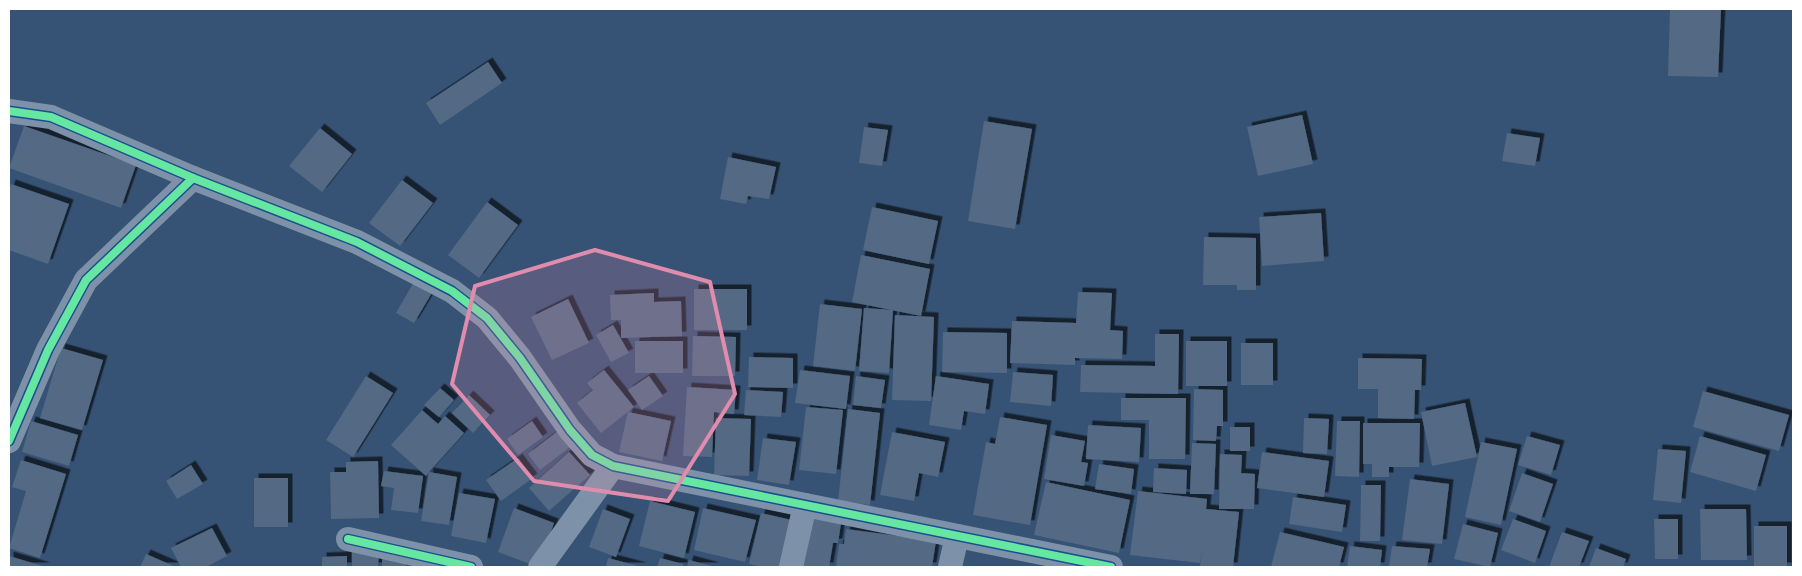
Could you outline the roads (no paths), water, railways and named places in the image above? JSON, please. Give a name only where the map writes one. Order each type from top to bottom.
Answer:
[{"type":"street","points":[[9,111],[51,117],[193,178],[357,242],[452,291],[487,318],[520,358],[570,430],[592,455],[613,466],[1111,567]]},
{"type":"street","points":[[9,441],[48,350],[86,280],[193,178]]},
{"type":"street","points":[[540,567],[613,466]]},
{"type":"street","points":[[790,567],[805,505]]},
{"type":"street","points":[[950,567],[958,536]]},
{"type":"street","points":[[348,539],[472,567]]}]
